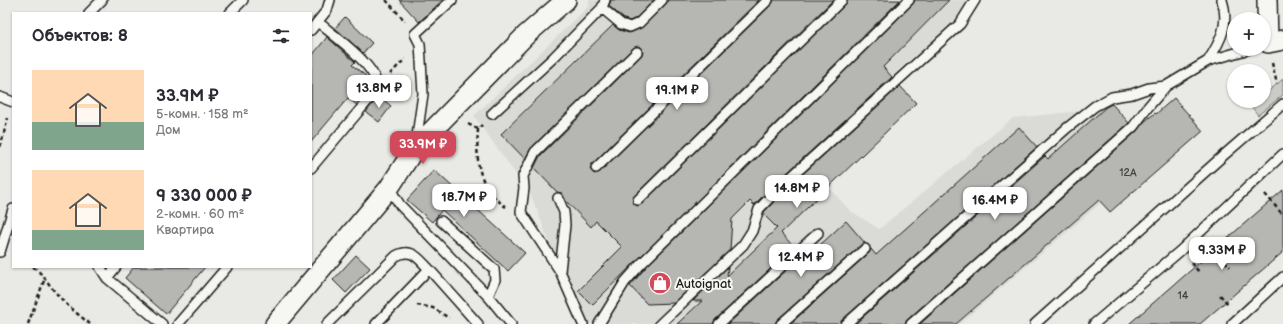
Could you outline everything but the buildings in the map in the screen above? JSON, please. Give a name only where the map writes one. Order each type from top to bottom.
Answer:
[{"type":"street","points":[[275,324],[388,188],[415,148],[526,35],[566,0]]},
{"type":"street","points":[[1267,0],[1272,42]]},
{"type":"lane","points":[[90,12],[102,0]]},
{"type":"lane","points":[[231,12],[243,0]]},
{"type":"lane","points":[[312,29],[327,10],[330,0]]},
{"type":"lane","points":[[415,148],[423,94],[420,44],[415,34],[452,0]]},
{"type":"lane","points":[[492,114],[553,58],[603,4],[621,24],[630,27],[639,23],[662,0]]},
{"type":"lane","points":[[596,168],[768,0]]},
{"type":"lane","points":[[638,200],[842,0]]},
{"type":"lane","points":[[599,324],[625,282],[641,264],[909,0]]},
{"type":"lane","points":[[660,324],[743,245],[752,231],[759,210],[780,186],[960,24],[975,0]]},
{"type":"lane","points":[[1208,62],[1220,43],[1224,28],[1224,6],[1222,0]]},
{"type":"lane","points":[[312,167],[375,92],[376,88],[376,82],[370,69],[363,60],[318,22]]},
{"type":"lane","points":[[583,324],[560,271],[521,212],[524,188],[522,176],[535,152],[637,52]]},
{"type":"lane","points":[[911,324],[1133,127],[1166,86],[1208,62],[1227,56]]},
{"type":"lane","points":[[846,324],[1067,128],[1095,106],[1122,94],[1132,94],[1149,88],[1166,86]]},
{"type":"lane","points":[[0,97],[12,102]]},
{"type":"lane","points":[[1035,324],[1283,104]]},
{"type":"lane","points":[[1094,324],[1180,251],[1283,154]]},
{"type":"lane","points":[[388,188],[400,205],[488,296],[511,324]]},
{"type":"lane","points":[[558,198],[564,212],[565,225],[560,271]]},
{"type":"lane","points":[[0,252],[12,212]]},
{"type":"lane","points":[[441,220],[494,269],[495,280],[488,296]]},
{"type":"lane","points":[[719,324],[818,233]]},
{"type":"lane","points":[[781,324],[865,249]]},
{"type":"lane","points":[[327,324],[396,256],[407,252],[413,254],[429,269],[478,324]]},
{"type":"lane","points":[[101,268],[107,278],[162,324]]},
{"type":"lane","points":[[107,278],[115,268]]},
{"type":"lane","points":[[178,324],[226,268]]},
{"type":"lane","points":[[376,324],[429,269]]},
{"type":"lane","points":[[1232,324],[1283,277]]},
{"type":"path","points":[[386,0],[415,34]]},
{"type":"path","points":[[376,88],[420,44]]},
{"type":"path","points":[[0,147],[12,105]]},
{"type":"path","points":[[478,130],[476,149],[478,169],[484,183],[497,200],[507,207],[521,212]]},
{"type":"path","points":[[1271,201],[1283,215]]},
{"type":"path","points":[[1215,250],[1230,267]]},
{"type":"path","points":[[1194,266],[1200,273]]},
{"type":"path","points":[[35,268],[41,272],[69,307],[89,324]]},
{"type":"path","points":[[28,324],[45,278]]},
{"type":"path","points":[[412,310],[416,305],[433,308],[450,318]]},
{"type":"shaded area","points":[[589,0],[969,0],[955,20],[802,157],[849,210],[879,229],[1013,118],[1082,111],[1096,100],[1132,139],[1084,178],[1103,201],[959,324],[581,324],[531,195],[474,116],[589,6]]},
{"type":"shaded area","points":[[1283,79],[1283,95],[1271,105],[1271,89]]},
{"type":"shaded area","points":[[1253,108],[1267,108],[1258,115]]},
{"type":"place","name":"Autoignat","points":[[660,283]]}]
